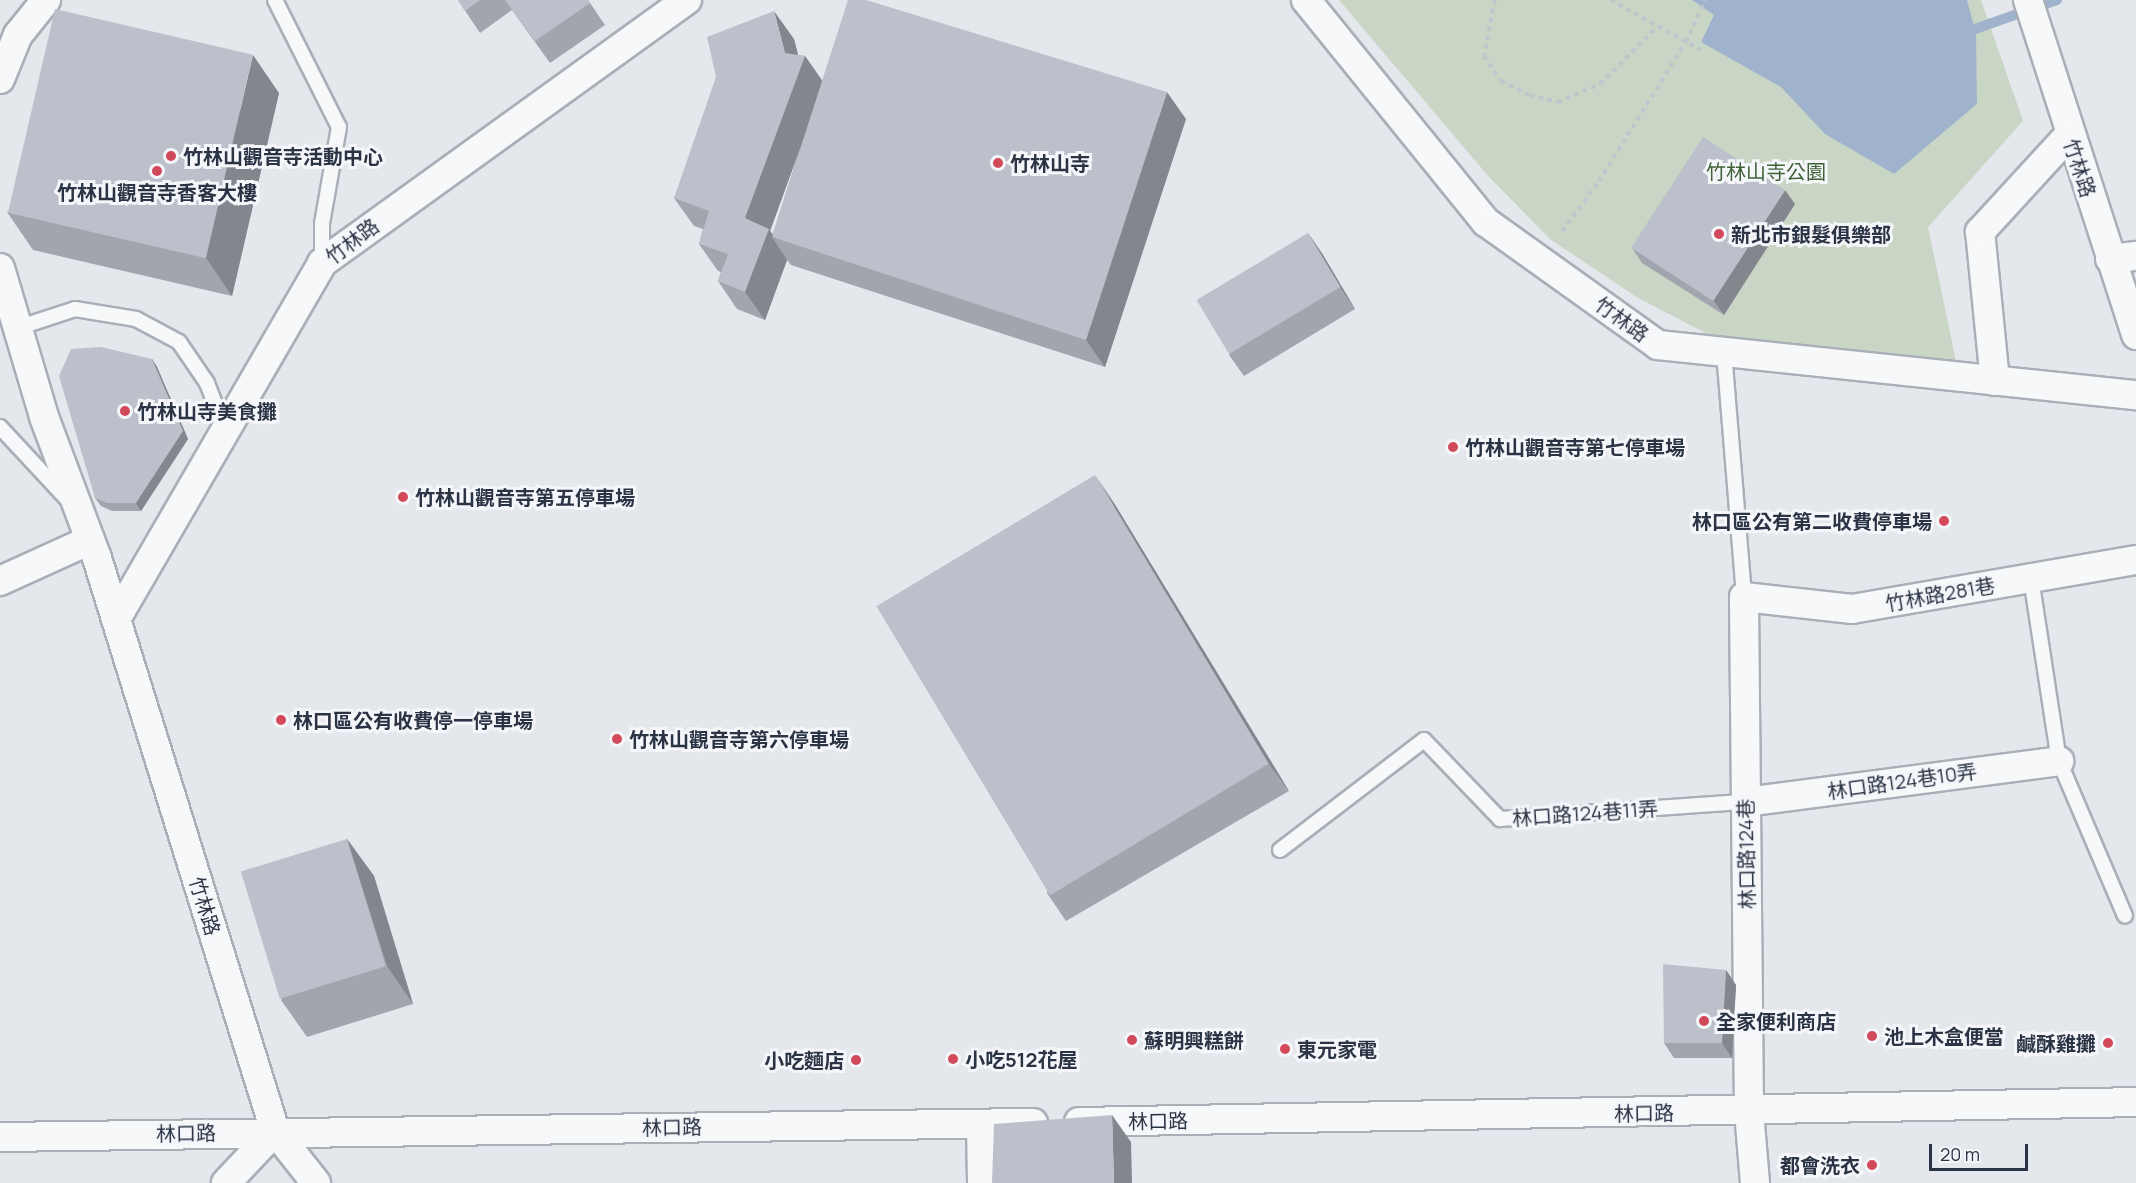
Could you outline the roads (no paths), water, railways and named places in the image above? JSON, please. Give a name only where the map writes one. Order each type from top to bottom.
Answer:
[{"type":"street","points":[[0,79],[9,30],[46,0]]},
{"type":"street","name":"竹林路","points":[[116,619],[322,263],[687,0]]},
{"type":"street","name":"竹林路","points":[[1306,0],[1486,222],[1658,345],[2136,395]]},
{"type":"street","name":"竹林路","points":[[2028,0],[2069,135],[2123,258],[2136,335]]},
{"type":"street","points":[[1995,381],[1980,232],[2069,135]]},
{"type":"street","name":"竹林路","points":[[0,268],[44,417],[90,540],[116,619],[275,1131],[316,1183]]},
{"type":"street","points":[[0,581],[90,540]]},
{"type":"street","name":"竹林路281巷","points":[[1743,597],[1852,609],[2136,560]]},
{"type":"street","name":"林口路124巷","points":[[1743,597],[1749,1111],[1755,1183]]},
{"type":"street","name":"林口路124巷10弄","points":[[1745,802],[2059,761]]},
{"type":"street","name":"林口路","points":[[0,1137],[275,1131],[981,1124],[2136,1102]]},
{"type":"street","points":[[981,1124],[982,1183]]},
{"type":"street","points":[[226,1183],[275,1131]]},
{"type":"lane","points":[[275,0],[339,127],[322,223],[322,263]]},
{"type":"lane","points":[[17,328],[75,309],[135,320],[179,342],[207,383],[225,430]]},
{"type":"lane","points":[[1724,352],[1743,597]]},
{"type":"lane","points":[[0,427],[79,511]]},
{"type":"lane","points":[[2031,578],[2059,761],[2125,916]]},
{"type":"lane","name":"林口路124巷11弄","points":[[1280,850],[1424,740],[1500,819],[1745,802]]},
{"type":"water","points":[[1692,0],[1967,0],[1976,33],[1977,104],[1894,174],[1825,134],[1781,87],[1701,42],[1714,15]]},
{"type":"waterway","points":[[1963,28],[1975,29],[2057,0]]},
{"type":"place","name":"竹林山觀音寺活動中心","points":[[171,156]]},
{"type":"place","name":"竹林山寺","points":[[998,163]]},
{"type":"place","name":"竹林山觀音寺香客大樓","points":[[157,171]]},
{"type":"place","name":"新北市銀髮俱樂部","points":[[1719,234]]},
{"type":"place","name":"竹林山寺美食攤","points":[[125,411]]},
{"type":"place","name":"竹林山觀音寺第七停車場","points":[[1453,447]]},
{"type":"place","name":"竹林山觀音寺第五停車場","points":[[403,497]]},
{"type":"place","name":"林口區公有第二收費停車場","points":[[1944,521]]},
{"type":"place","name":"林口區公有收費停一停車場","points":[[281,720]]},
{"type":"place","name":"竹林山觀音寺第六停車場","points":[[617,739]]},
{"type":"place","name":"全家便利商店","points":[[1704,1021]]},
{"type":"place","name":"池上木盒便當","points":[[1872,1036]]},
{"type":"place","name":"蘇明興糕餅","points":[[1132,1040]]},
{"type":"place","name":"鹹酥雞攤","points":[[2108,1043]]},
{"type":"place","name":"東元家電","points":[[1285,1049]]},
{"type":"place","name":"小吃512花屋","points":[[953,1059]]},
{"type":"place","name":"小吃麵店","points":[[856,1060]]},
{"type":"place","name":"都會洗衣","points":[[1872,1165]]},
{"type":"park label","name":"竹林山寺公園","points":[[1766,171]]}]
